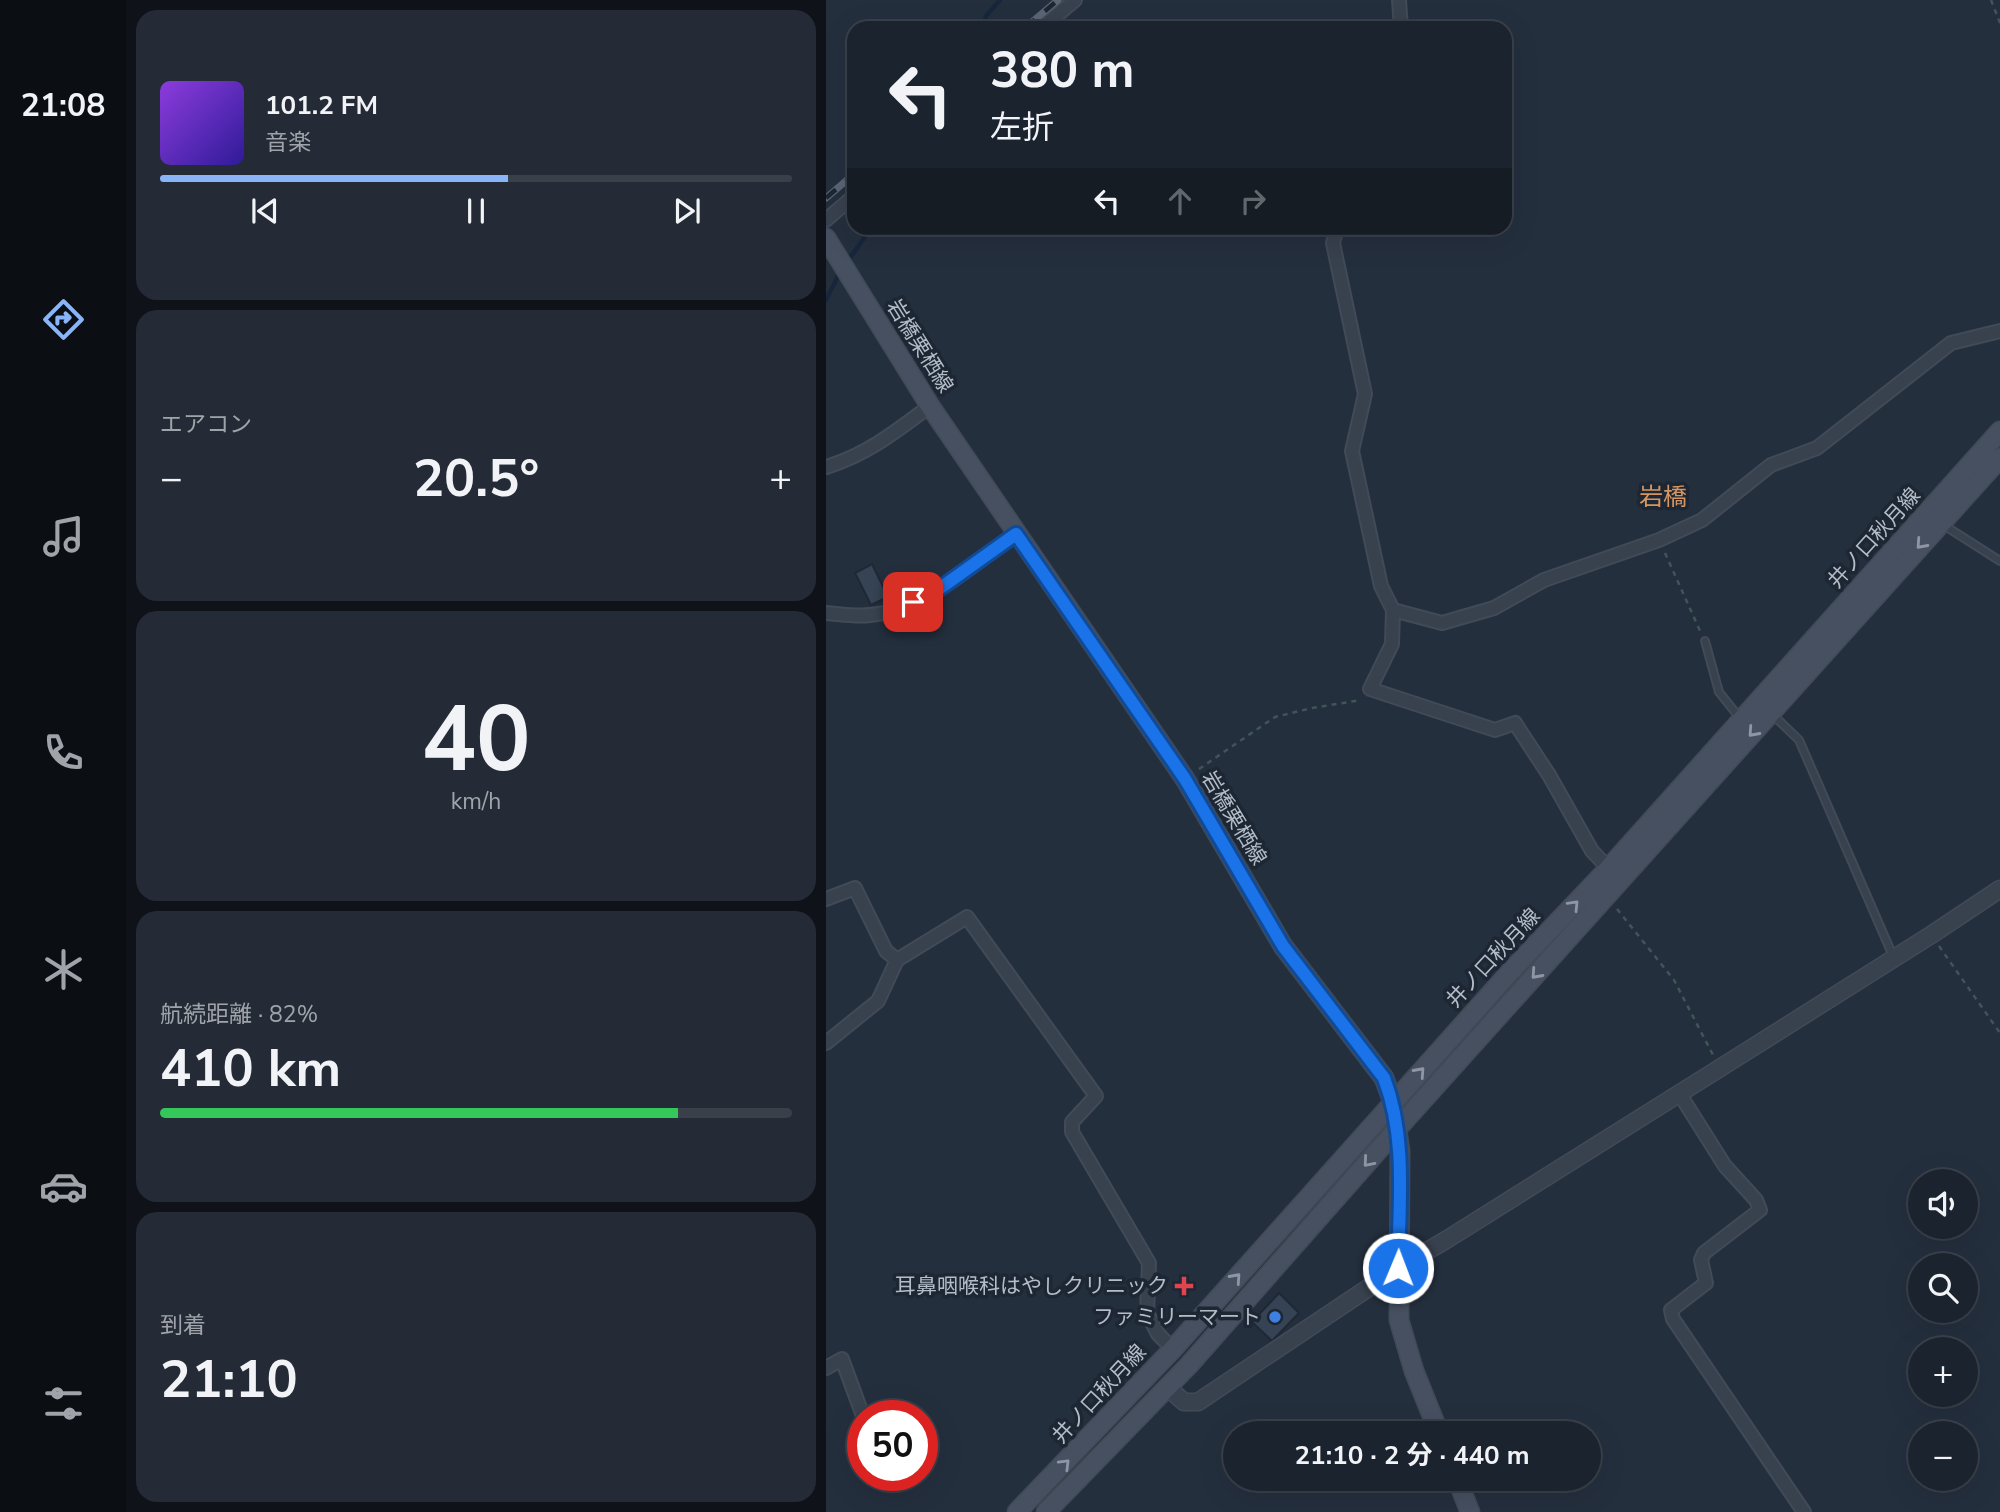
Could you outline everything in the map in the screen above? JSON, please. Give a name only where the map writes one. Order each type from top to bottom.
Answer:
[{"type":"main road","name":"岩橋栗栖線","points":[[827,241],[930,406],[1185,779],[1283,946],[1384,1078],[1393,1102],[1400,1151],[1399,1320],[1414,1371],[1434,1421]]},
{"type":"main road","name":"井ノ口秋月線","points":[[1046,1512],[1168,1388],[1605,897],[1614,874],[1741,720],[2000,431]]},
{"type":"main road","name":"井ノ口秋月線","points":[[1017,1512],[1173,1349],[1510,972],[1614,874],[1770,712],[2000,458]]},
{"type":"main road","points":[[1462,1491],[1471,1512]]},
{"type":"street","points":[[1050,21],[1075,0]]},
{"type":"street","points":[[1399,0],[1400,21]]},
{"type":"street","points":[[826,220],[847,202]]},
{"type":"street","points":[[1335,235],[1333,243],[1365,394],[1352,452],[1381,586],[1393,610],[1392,644],[1370,689],[1495,730],[1515,723],[1549,775],[1592,852],[1614,874]]},
{"type":"street","points":[[1393,610],[1442,623],[1494,608],[1544,580],[1659,540],[1702,520],[1771,465],[1817,447],[1951,343],[2000,331]]},
{"type":"street","points":[[826,467],[848,461],[878,445],[930,406]]},
{"type":"street","points":[[826,613],[869,616],[893,610],[932,594],[1016,534]]},
{"type":"street","points":[[826,899],[855,888],[886,951],[897,960]]},
{"type":"street","points":[[1168,1388],[1184,1402],[1198,1402],[1398,1268],[1720,1068],[2000,889]]},
{"type":"street","points":[[826,1043],[878,1001],[897,960],[967,917],[1096,1096],[1072,1122],[1072,1132],[1149,1263],[1147,1312],[1158,1334],[1173,1349]]},
{"type":"street","points":[[1679,1093],[1725,1166],[1756,1200],[1760,1210],[1704,1253],[1701,1260],[1706,1283],[1671,1310],[1672,1319],[1804,1512]]},
{"type":"street","points":[[826,1368],[842,1359],[857,1400]]},
{"type":"lane","points":[[1940,523],[2000,561]]},
{"type":"lane","points":[[1705,641],[1719,692],[1741,720]]},
{"type":"lane","points":[[1770,712],[1799,740],[1894,958]]},
{"type":"path","points":[[1991,0],[2000,23]]},
{"type":"path","points":[[1659,540],[1705,641]]},
{"type":"path","points":[[1185,779],[1275,717],[1355,702],[1370,689]]},
{"type":"path","points":[[1605,897],[1674,980],[1720,1068]]},
{"type":"path","points":[[1931,935],[2000,1033]]},
{"type":"building","points":[[872,564],[888,597],[871,605],[855,573]]},
{"type":"building","name":"ファミリーマート","points":[[1279,1293],[1299,1313],[1272,1341],[1252,1322]]},
{"type":"waterway","points":[[985,21],[986,16],[1000,0]]},
{"type":"waterway","points":[[850,258],[866,235]]},
{"type":"waterway","points":[[826,300],[838,276]]},
{"type":"railway","points":[[1033,21],[1058,0]]},
{"type":"railway","points":[[826,198],[847,180]]},
{"type":"place","name":"耳鼻咽喉科はやしクリニック","points":[[1184,1286]]},
{"type":"place","name":"ファミリーマート","points":[[1275,1317]]},
{"type":"district","name":"岩橋","points":[[1663,497]]},
{"type":"route","points":[[913,602],[932,594],[1016,534],[1185,779],[1283,946],[1384,1078],[1393,1102],[1400,1151],[1398,1268]]}]
